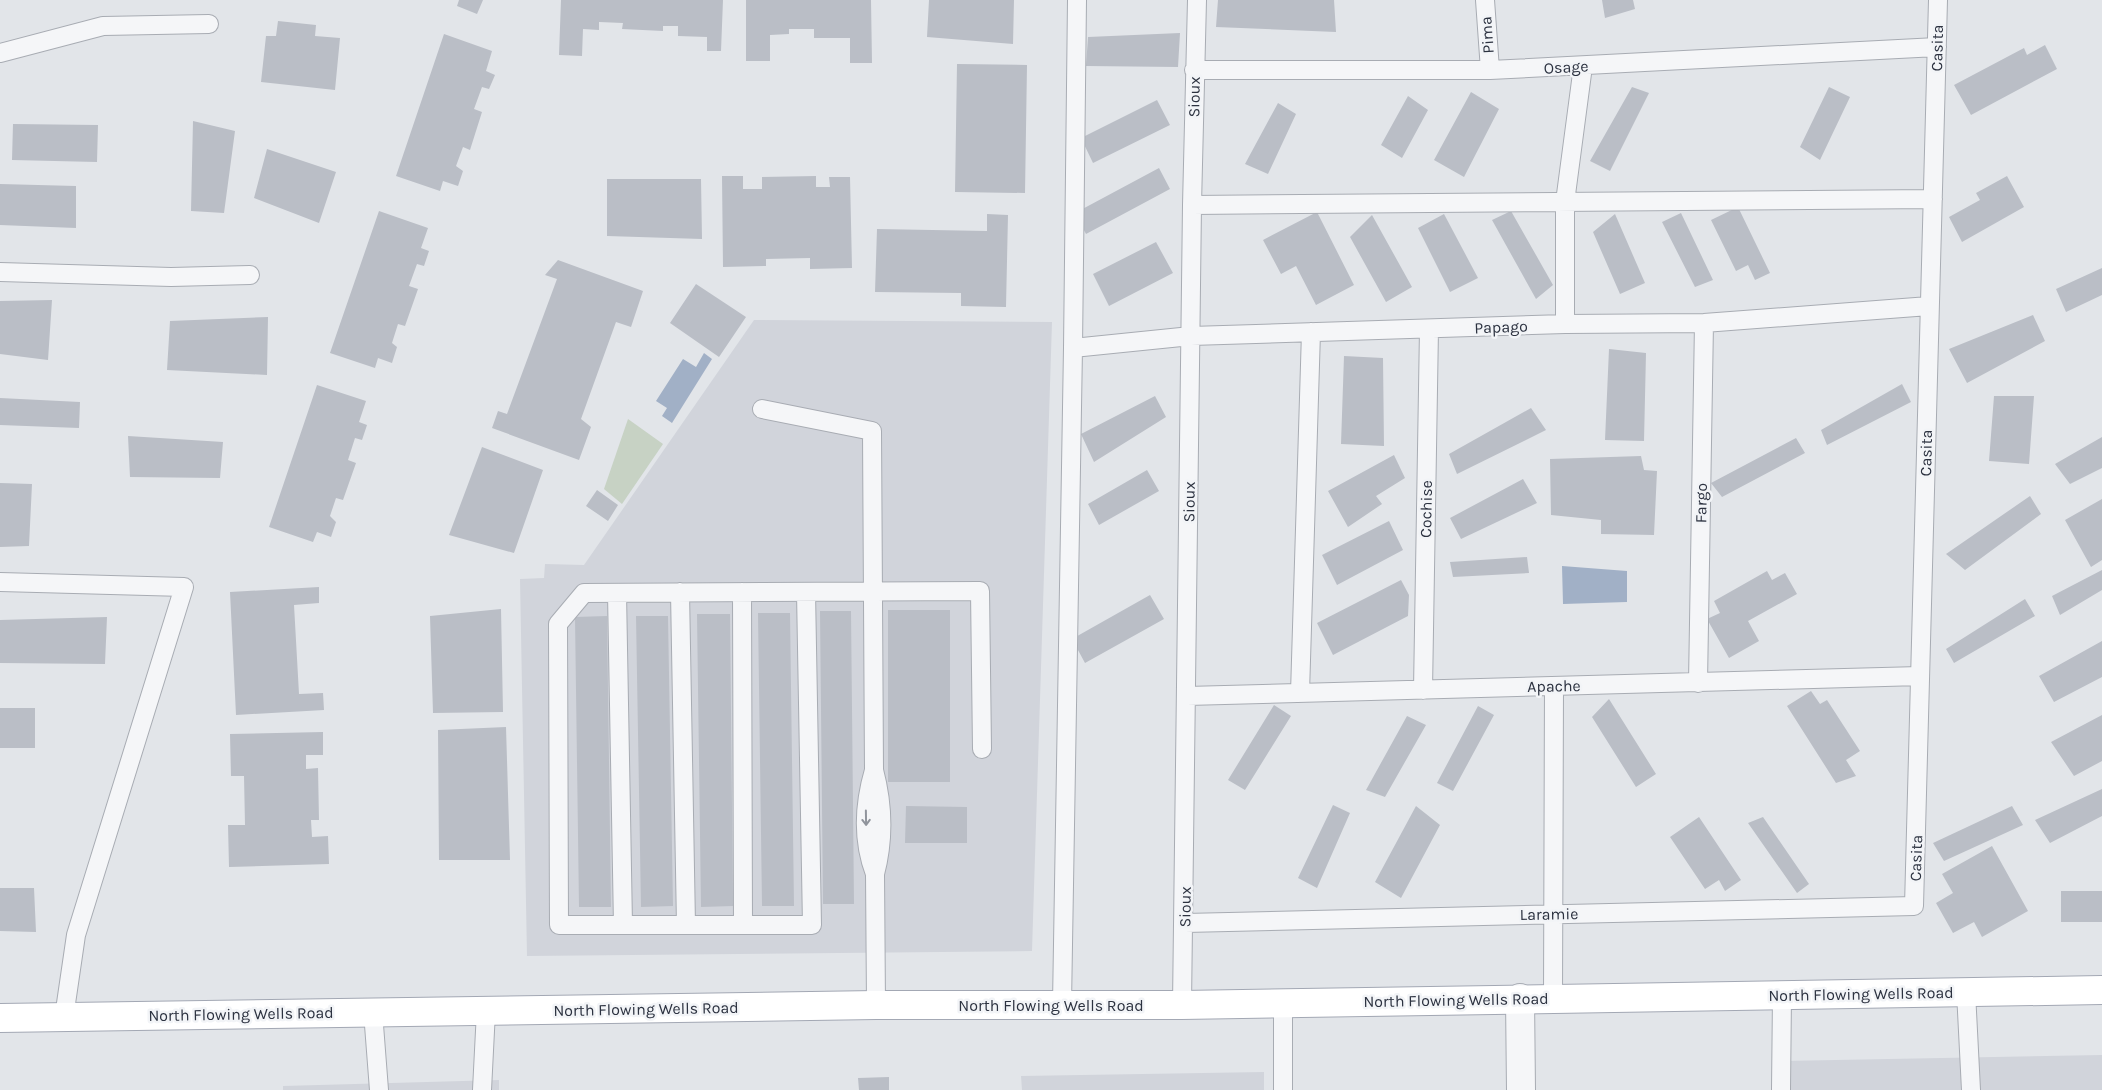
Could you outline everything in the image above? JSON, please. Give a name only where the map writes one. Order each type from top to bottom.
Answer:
[{"type":"main road","name":"North Flowing Wells Road","points":[[0,1018],[876,1005],[1284,1004],[1520,998],[1782,996],[2102,990]]},
{"type":"street","points":[[1520,998],[1521,1090]]},
{"type":"lane","points":[[1062,1004],[1077,0]]},
{"type":"lane","name":"Sioux","points":[[1182,1005],[1194,70],[1197,0]]},
{"type":"lane","name":"Pima","points":[[1484,0],[1490,70]]},
{"type":"lane","name":"Casita","points":[[1914,906],[1938,0]]},
{"type":"lane","points":[[0,54],[103,26],[209,24]]},
{"type":"lane","name":"Osage","points":[[1194,70],[1490,70],[1937,47]]},
{"type":"lane","points":[[1565,324],[1565,202],[1582,66]]},
{"type":"lane","points":[[1192,205],[1933,198]]},
{"type":"lane","points":[[0,272],[171,277],[250,275]]},
{"type":"lane","name":"Papago","points":[[1073,348],[1191,336],[1565,324],[1704,323],[1929,306]]},
{"type":"lane","name":"Fargo","points":[[1698,683],[1704,323]]},
{"type":"lane","name":"Cochise","points":[[1423,690],[1429,329]]},
{"type":"lane","points":[[1300,693],[1311,332]]},
{"type":"lane","points":[[762,409],[872,431],[874,770],[866,796],[867,853],[875,874],[876,1005]]},
{"type":"lane","points":[[0,582],[184,587],[76,935],[64,1017]]},
{"type":"lane","points":[[806,592],[812,926],[559,924],[558,624],[584,592],[980,591],[982,749]]},
{"type":"lane","points":[[617,592],[623,924]]},
{"type":"lane","points":[[680,592],[686,925]]},
{"type":"lane","points":[[742,592],[743,925]]},
{"type":"lane","name":"Apache","points":[[1187,696],[1920,676]]},
{"type":"lane","points":[[1553,998],[1554,686]]},
{"type":"lane","name":"Laramie","points":[[1184,923],[1914,906]]},
{"type":"lane","points":[[1966,992],[1972,1090]]},
{"type":"lane","points":[[1781,1090],[1782,996]]},
{"type":"lane","points":[[1283,1090],[1284,1004]]},
{"type":"lane","points":[[373,1012],[379,1090]]},
{"type":"lane","points":[[482,1090],[486,1012]]},
{"type":"shaded area","points":[[754,320],[1052,322],[1032,951],[527,956],[520,579],[544,578],[545,564],[584,565]]},
{"type":"shaded area","points":[[2102,1055],[2102,1090],[1782,1090],[1783,1061]]},
{"type":"shaded area","points":[[1264,1072],[1264,1090],[1022,1090],[1021,1076]]},
{"type":"shaded area","points":[[499,1080],[499,1090],[283,1090],[283,1086]]},
{"type":"green space","points":[[628,419],[663,444],[622,504],[604,489]]},
{"type":"water","points":[[704,353],[712,359],[672,423],[662,416],[667,408],[656,401],[683,359],[696,367]]},
{"type":"water","points":[[1562,566],[1627,571],[1627,602],[1563,604]]},
{"type":"building","points":[[459,0],[483,0],[477,14],[457,6]]},
{"type":"building","points":[[561,0],[723,0],[721,51],[707,51],[707,37],[678,36],[678,26],[663,26],[663,31],[622,29],[623,23],[599,22],[599,30],[583,29],[582,56],[559,55]]},
{"type":"building","points":[[746,0],[871,0],[872,63],[850,63],[850,38],[814,38],[814,29],[789,29],[789,34],[770,35],[770,61],[746,61]]},
{"type":"building","points":[[929,0],[1014,0],[1013,44],[927,37]]},
{"type":"building","points":[[1218,0],[1334,0],[1336,32],[1216,27]]},
{"type":"building","points":[[1602,0],[1633,0],[1635,9],[1605,18]]},
{"type":"building","points":[[278,21],[316,25],[315,36],[340,38],[335,90],[261,82],[266,36],[276,36]]},
{"type":"building","points":[[1180,33],[1178,67],[1086,66],[1088,37]]},
{"type":"building","points":[[444,34],[492,51],[486,71],[495,75],[489,89],[482,87],[474,109],[482,112],[470,150],[463,147],[456,166],[463,171],[458,186],[443,181],[440,191],[396,176]]},
{"type":"building","points":[[2045,45],[2057,69],[1971,115],[1954,85],[2024,48],[2027,55]]},
{"type":"building","points":[[957,64],[1027,65],[1025,193],[955,192]]},
{"type":"building","points":[[1632,87],[1649,93],[1610,171],[1590,161]]},
{"type":"building","points":[[1829,87],[1850,97],[1820,160],[1800,147]]},
{"type":"building","points":[[1471,92],[1499,109],[1464,177],[1434,160]]},
{"type":"building","points":[[1408,96],[1428,110],[1402,158],[1381,145]]},
{"type":"building","points":[[1157,100],[1170,125],[1093,163],[1081,138]]},
{"type":"building","points":[[1278,103],[1296,114],[1268,174],[1245,164]]},
{"type":"building","points":[[193,121],[235,131],[224,213],[191,211]]},
{"type":"building","points":[[13,124],[98,125],[97,162],[12,160]]},
{"type":"building","points":[[267,149],[336,172],[319,223],[254,198]]},
{"type":"building","points":[[1159,168],[1170,189],[1086,234],[1075,213]]},
{"type":"building","points":[[722,176],[743,176],[743,189],[762,189],[762,177],[816,176],[816,187],[830,187],[829,177],[850,177],[852,268],[810,269],[810,258],[766,259],[766,266],[723,267]]},
{"type":"building","points":[[2007,176],[2024,207],[1962,242],[1949,217],[1980,200],[1976,193]]},
{"type":"building","points":[[607,179],[701,179],[702,239],[607,236]]},
{"type":"building","points":[[0,184],[76,186],[76,228],[0,225]]},
{"type":"building","points":[[1738,207],[1770,273],[1755,280],[1748,265],[1736,271],[1711,220]]},
{"type":"building","points":[[379,211],[428,228],[421,248],[429,251],[424,266],[417,264],[409,286],[418,289],[405,326],[398,324],[392,343],[397,347],[392,363],[378,358],[375,368],[330,353]]},
{"type":"building","points":[[1511,211],[1553,285],[1536,299],[1492,220]]},
{"type":"building","points":[[1317,212],[1354,285],[1316,305],[1296,266],[1281,274],[1263,240]]},
{"type":"building","points":[[1681,213],[1713,280],[1695,287],[1662,222]]},
{"type":"building","points":[[987,214],[1008,215],[1006,307],[961,306],[961,293],[875,292],[877,229],[987,231]]},
{"type":"building","points":[[1444,214],[1478,278],[1450,292],[1418,228]]},
{"type":"building","points":[[1615,214],[1645,283],[1620,294],[1593,232]]},
{"type":"building","points":[[1372,215],[1412,287],[1386,302],[1350,237]]},
{"type":"building","points":[[1156,242],[1173,273],[1109,306],[1093,274]]},
{"type":"building","points":[[558,260],[643,291],[631,327],[616,322],[581,419],[591,427],[579,460],[492,428],[498,411],[507,414],[557,279],[545,275]]},
{"type":"building","points":[[2102,268],[2102,295],[2066,312],[2056,289]]},
{"type":"building","points":[[696,284],[746,317],[719,357],[670,323]]},
{"type":"building","points":[[52,300],[48,360],[0,354],[0,301]]},
{"type":"building","points":[[2033,315],[2045,341],[1967,383],[1949,349]]},
{"type":"building","points":[[268,317],[267,375],[167,370],[170,321]]},
{"type":"building","points":[[1609,349],[1646,353],[1644,441],[1605,440]]},
{"type":"building","points":[[1344,356],[1383,358],[1384,446],[1341,444]]},
{"type":"building","points":[[1902,384],[1911,402],[1827,445],[1821,430]]},
{"type":"building","points":[[317,385],[366,401],[359,422],[367,425],[362,440],[355,438],[348,460],[356,463],[343,500],[336,498],[330,516],[336,522],[331,537],[317,532],[313,542],[269,527]]},
{"type":"building","points":[[1155,396],[1166,417],[1094,462],[1081,434]]},
{"type":"building","points":[[1994,396],[2034,396],[2029,464],[1989,461]]},
{"type":"building","points":[[0,398],[80,402],[79,428],[0,425]]},
{"type":"building","points":[[1531,408],[1546,430],[1457,474],[1449,454]]},
{"type":"building","points":[[128,436],[223,442],[220,478],[130,477]]},
{"type":"building","points":[[2102,437],[2102,468],[2070,484],[2055,464]]},
{"type":"building","points":[[1796,438],[1805,453],[1722,497],[1711,483]]},
{"type":"building","points":[[482,447],[543,470],[514,553],[449,535]]},
{"type":"building","points":[[1394,455],[1405,478],[1376,496],[1382,504],[1348,527],[1328,491]]},
{"type":"building","points":[[1641,456],[1644,470],[1657,471],[1654,535],[1601,534],[1601,520],[1551,515],[1550,459]]},
{"type":"building","points":[[1147,470],[1159,491],[1099,525],[1088,504]]},
{"type":"building","points":[[1523,479],[1537,503],[1461,539],[1450,518]]},
{"type":"building","points":[[0,483],[32,484],[29,546],[0,547]]},
{"type":"building","points":[[597,490],[618,505],[608,521],[586,506]]},
{"type":"building","points":[[2030,496],[2041,514],[1965,570],[1946,554]]},
{"type":"building","points":[[2102,499],[2102,560],[2091,567],[2065,520]]},
{"type":"building","points":[[1389,521],[1403,550],[1337,585],[1322,555]]},
{"type":"building","points":[[1527,557],[1529,573],[1453,577],[1450,562]]},
{"type":"building","points":[[2102,570],[2102,590],[2060,615],[2052,596]]},
{"type":"building","points":[[1767,571],[1772,580],[1785,573],[1797,594],[1748,621],[1759,641],[1729,658],[1707,619],[1720,613],[1714,601]]},
{"type":"building","points":[[1401,580],[1409,595],[1408,616],[1333,655],[1317,623]]},
{"type":"building","points":[[319,587],[319,603],[294,605],[299,694],[323,693],[324,710],[236,715],[230,592]]},
{"type":"building","points":[[1150,595],[1164,619],[1085,663],[1072,639]]},
{"type":"building","points":[[2025,599],[2035,616],[1954,663],[1946,649]]},
{"type":"building","points":[[501,609],[503,712],[433,713],[430,616]]},
{"type":"building","points":[[888,610],[950,610],[950,782],[888,782]]},
{"type":"building","points":[[820,611],[851,611],[854,904],[823,904]]},
{"type":"building","points":[[758,613],[790,613],[794,906],[762,906]]},
{"type":"building","points":[[697,614],[730,614],[733,906],[701,907]]},
{"type":"building","points":[[607,616],[611,907],[579,907],[575,617]]},
{"type":"building","points":[[636,616],[668,616],[673,906],[641,907]]},
{"type":"building","points":[[107,617],[105,664],[0,663],[0,620]]},
{"type":"building","points":[[2102,641],[2102,677],[2054,702],[2039,676]]},
{"type":"building","points":[[1811,691],[1820,704],[1827,700],[1860,751],[1846,760],[1856,776],[1836,783],[1787,706]]},
{"type":"building","points":[[1609,699],[1656,774],[1636,787],[1592,717]]},
{"type":"building","points":[[1274,705],[1291,716],[1245,790],[1228,780]]},
{"type":"building","points":[[1478,706],[1494,715],[1453,791],[1437,783]]},
{"type":"building","points":[[0,708],[35,708],[35,748],[0,748]]},
{"type":"building","points":[[2102,715],[2102,761],[2074,776],[2051,742]]},
{"type":"building","points":[[1407,716],[1426,725],[1385,797],[1366,790]]},
{"type":"building","points":[[506,727],[510,860],[439,860],[438,730]]},
{"type":"building","points":[[323,732],[323,755],[306,755],[306,769],[318,768],[319,820],[311,820],[312,837],[328,836],[329,864],[229,867],[228,825],[245,825],[244,776],[231,776],[230,734]]},
{"type":"building","points":[[2102,789],[2102,816],[2050,843],[2035,820]]},
{"type":"building","points":[[1333,805],[1350,813],[1317,888],[1298,878]]},
{"type":"building","points":[[906,806],[967,807],[967,843],[905,843]]},
{"type":"building","points":[[1416,806],[1440,825],[1401,898],[1375,882]]},
{"type":"building","points":[[2012,806],[2023,825],[1944,861],[1933,843]]},
{"type":"building","points":[[1699,817],[1741,880],[1725,891],[1719,880],[1705,889],[1670,837]]},
{"type":"building","points":[[1763,817],[1809,884],[1797,893],[1748,823]]},
{"type":"building","points":[[1992,846],[2028,911],[1982,937],[1974,922],[1953,933],[1936,903],[1953,893],[1942,874]]},
{"type":"building","points":[[0,888],[34,888],[36,932],[0,931]]},
{"type":"building","points":[[2061,891],[2102,891],[2102,922],[2061,922]]},
{"type":"building","points":[[889,1077],[889,1090],[859,1090],[858,1078]]}]
